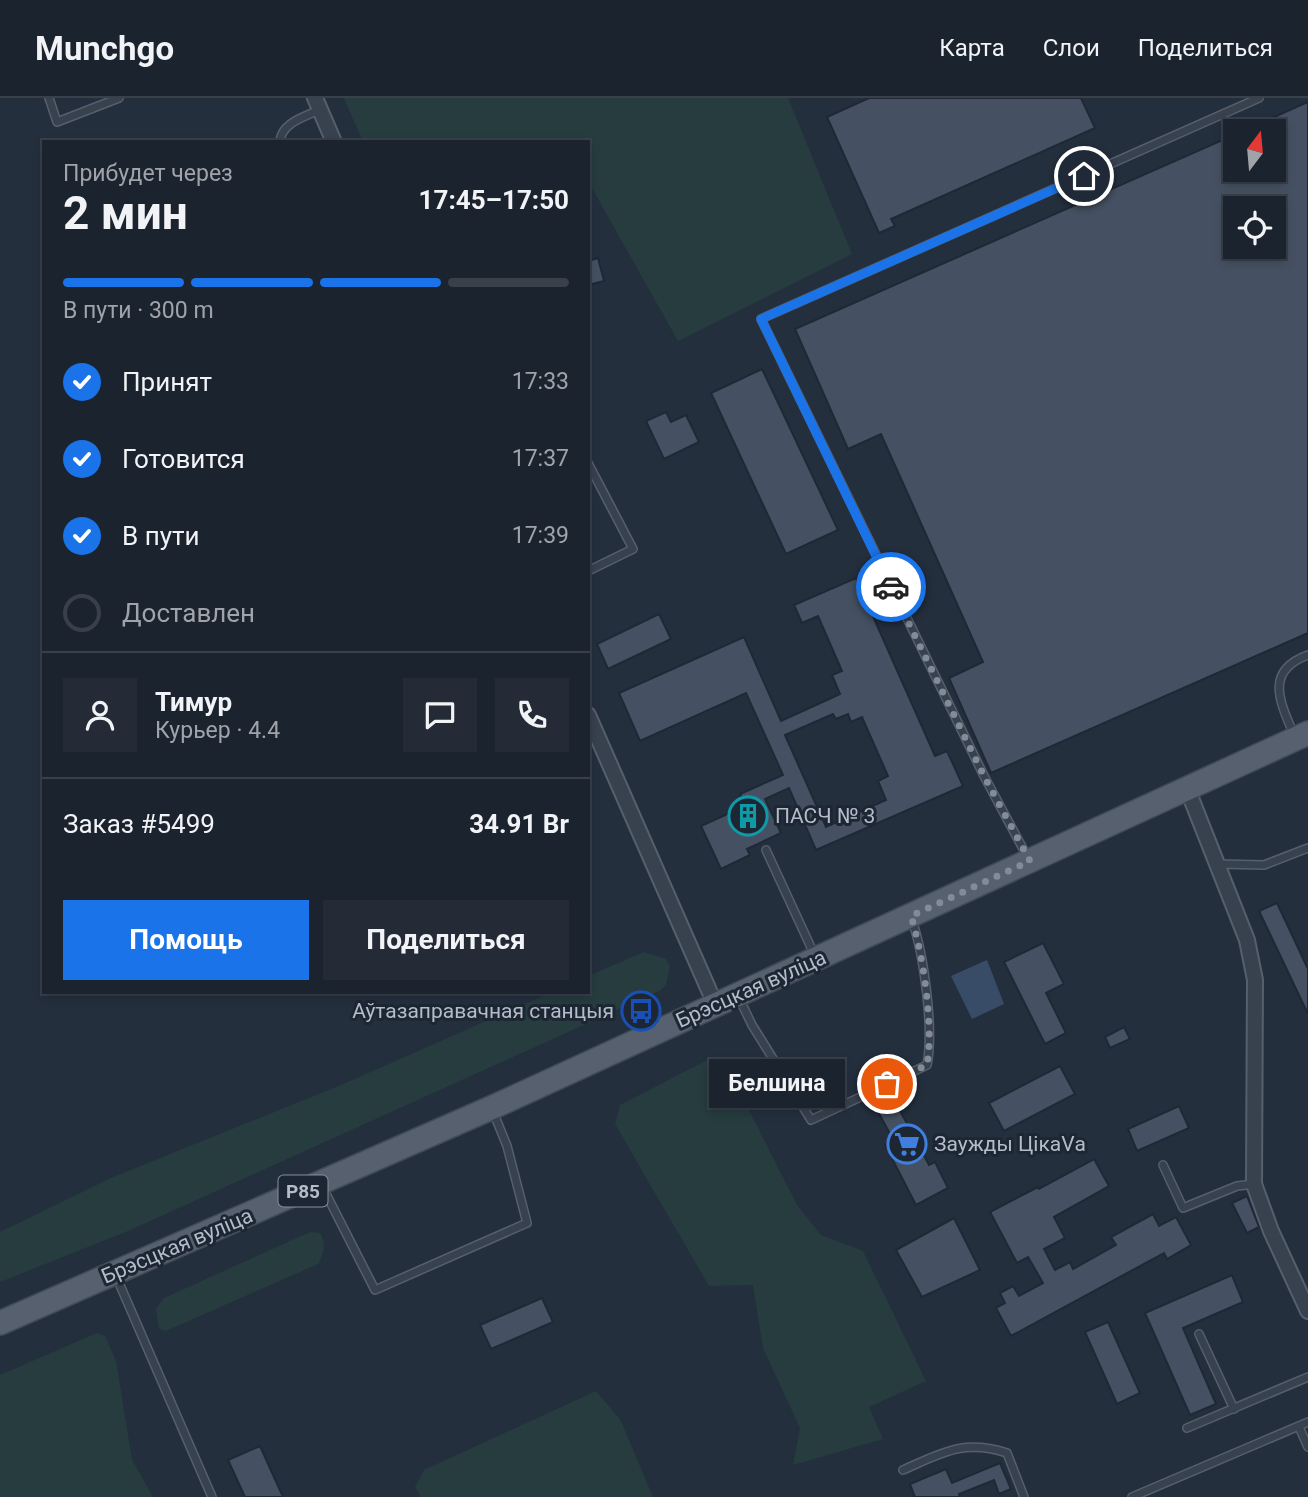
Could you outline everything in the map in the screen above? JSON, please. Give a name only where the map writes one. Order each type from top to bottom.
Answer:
[{"type":"main road","name":"Брэсцкая вуліца","points":[[0,1323],[491,1108],[1302,736]]},
{"type":"street","points":[[318,104],[333,140]]},
{"type":"street","points":[[590,720],[715,1004]]},
{"type":"street","points":[[1187,788],[1247,940],[1255,980],[1254,1184],[1271,1231],[1308,1311]]},
{"type":"lane","points":[[49,98],[57,122],[119,98]]},
{"type":"lane","points":[[1030,861],[978,764],[761,319],[1259,98]]},
{"type":"lane","points":[[279,140],[285,127],[318,104]]},
{"type":"lane","points":[[590,467],[633,549],[590,570]]},
{"type":"lane","points":[[1302,736],[1281,705],[1278,687],[1284,669],[1296,659],[1308,655]]},
{"type":"lane","points":[[1217,864],[1264,865],[1308,848]]},
{"type":"lane","points":[[766,850],[817,960]]},
{"type":"lane","points":[[887,1084],[927,1065],[930,1047],[921,951],[911,916]]},
{"type":"lane","points":[[737,994],[752,1025],[811,1120],[869,1093]]},
{"type":"lane","points":[[321,1184],[375,1290],[527,1223],[507,1146],[491,1108]]},
{"type":"lane","points":[[1163,1165],[1183,1208],[1237,1186],[1254,1184]]},
{"type":"lane","points":[[115,1273],[212,1497]]},
{"type":"lane","points":[[1199,1334],[1234,1409]]},
{"type":"lane","points":[[1187,1428],[1308,1377]]},
{"type":"lane","points":[[1132,1497],[1308,1422]]},
{"type":"lane","points":[[1299,1427],[1308,1447]]},
{"type":"lane","points":[[903,1470],[953,1449],[975,1445],[992,1448],[1007,1453],[1024,1497]]},
{"type":"green space","points":[[344,98],[788,98],[852,254],[678,341],[590,185],[590,140],[362,140]]},
{"type":"green space","points":[[644,952],[666,959],[670,966],[666,985],[661,990],[128,1231],[0,1282],[0,1232],[111,1178],[341,1085],[547,994],[590,994],[590,975]]},
{"type":"green space","points":[[713,1057],[725,1063],[797,1205],[821,1235],[863,1251],[926,1381],[869,1407],[883,1439],[793,1465],[800,1428],[763,1348],[753,1285],[709,1286],[615,1124],[620,1105]]},
{"type":"green space","points":[[310,1232],[320,1233],[324,1245],[318,1264],[166,1331],[159,1329],[156,1309],[164,1298]]},
{"type":"green space","points":[[97,1333],[105,1336],[116,1361],[132,1460],[153,1497],[0,1497],[0,1375]]},
{"type":"green space","points":[[596,1391],[620,1419],[653,1497],[421,1497],[415,1487],[424,1470]]},
{"type":"water","points":[[987,960],[1004,1004],[972,1019],[951,976]]},
{"type":"building","points":[[869,98],[1081,98],[1095,128],[891,219],[895,226],[879,233],[827,117]]},
{"type":"building","points":[[1308,102],[1308,633],[991,773],[949,678],[983,662],[881,434],[848,449],[795,329],[1223,140],[1223,182],[1286,182],[1286,119],[1270,119]]},
{"type":"building","points":[[598,258],[604,281],[590,284],[590,260]]},
{"type":"building","points":[[762,369],[838,530],[786,554],[711,393]]},
{"type":"building","points":[[666,412],[671,422],[686,415],[699,442],[664,459],[646,421]]},
{"type":"building","points":[[856,578],[935,756],[947,751],[963,786],[816,850],[789,788],[765,799],[781,833],[747,849],[750,855],[721,869],[701,826],[745,806],[740,794],[783,775],[746,693],[640,741],[619,693],[744,637],[781,721],[840,694],[832,675],[842,671],[818,616],[802,623],[794,605]],"holes":[[[833,714],[836,719],[848,714],[851,722],[862,717],[888,776],[878,781],[886,800],[826,827],[785,735]]]},
{"type":"building","points":[[659,614],[671,639],[608,669],[597,644]]},
{"type":"building","points":[[1277,903],[1308,969],[1308,1014],[1259,911]]},
{"type":"building","points":[[1043,943],[1064,984],[1046,993],[1066,1033],[1045,1044],[1004,962]]},
{"type":"building","points":[[1124,1027],[1130,1039],[1110,1048],[1105,1037]]},
{"type":"building","points":[[877,1065],[884,1079],[882,1087],[889,1090],[929,1165],[935,1162],[948,1188],[916,1205],[885,1145],[894,1141],[871,1099],[875,1091],[866,1088],[859,1074]]},
{"type":"building","points":[[1060,1066],[1075,1094],[1004,1131],[989,1103]]},
{"type":"building","points":[[1179,1106],[1189,1128],[1137,1151],[1128,1129]]},
{"type":"building","points":[[1094,1159],[1109,1186],[1054,1217],[1065,1238],[1044,1249],[1055,1270],[1070,1262],[1073,1269],[1116,1245],[1111,1237],[1153,1214],[1159,1226],[1176,1217],[1191,1245],[1167,1259],[1164,1253],[1011,1336],[996,1308],[1005,1303],[1000,1293],[1013,1286],[1019,1296],[1043,1283],[1028,1257],[1017,1263],[990,1212]]},
{"type":"building","points":[[1247,1196],[1259,1227],[1247,1233],[1232,1203]]},
{"type":"building","points":[[954,1218],[980,1270],[922,1297],[896,1250]]},
{"type":"building","points":[[1232,1275],[1243,1302],[1183,1328],[1216,1404],[1190,1415],[1145,1313]]},
{"type":"building","points":[[542,1298],[553,1322],[491,1349],[480,1325]]},
{"type":"building","points":[[1108,1322],[1140,1393],[1117,1404],[1085,1332]]},
{"type":"building","points":[[260,1446],[283,1497],[245,1497],[228,1460]]},
{"type":"building","points":[[1000,1463],[1011,1489],[999,1494],[994,1480],[959,1494],[960,1497],[915,1497],[910,1484],[946,1469],[952,1483]]},
{"type":"way so far","points":[[887,1084],[927,1065],[930,1047],[921,951],[911,916],[1030,861],[984,776],[891,587]]},
{"type":"place","name":"ПАСЧ № 3","points":[[748,816]]},
{"type":"place","name":"Аўтазаправачная станцыя","points":[[641,1011]]},
{"type":"place","name":"Белшина","points":[[887,1084]]},
{"type":"place","name":"Заужды ЦікаVа","points":[[907,1144]]},
{"type":"route","points":[[891,587],[761,319],[1084,176]]}]
